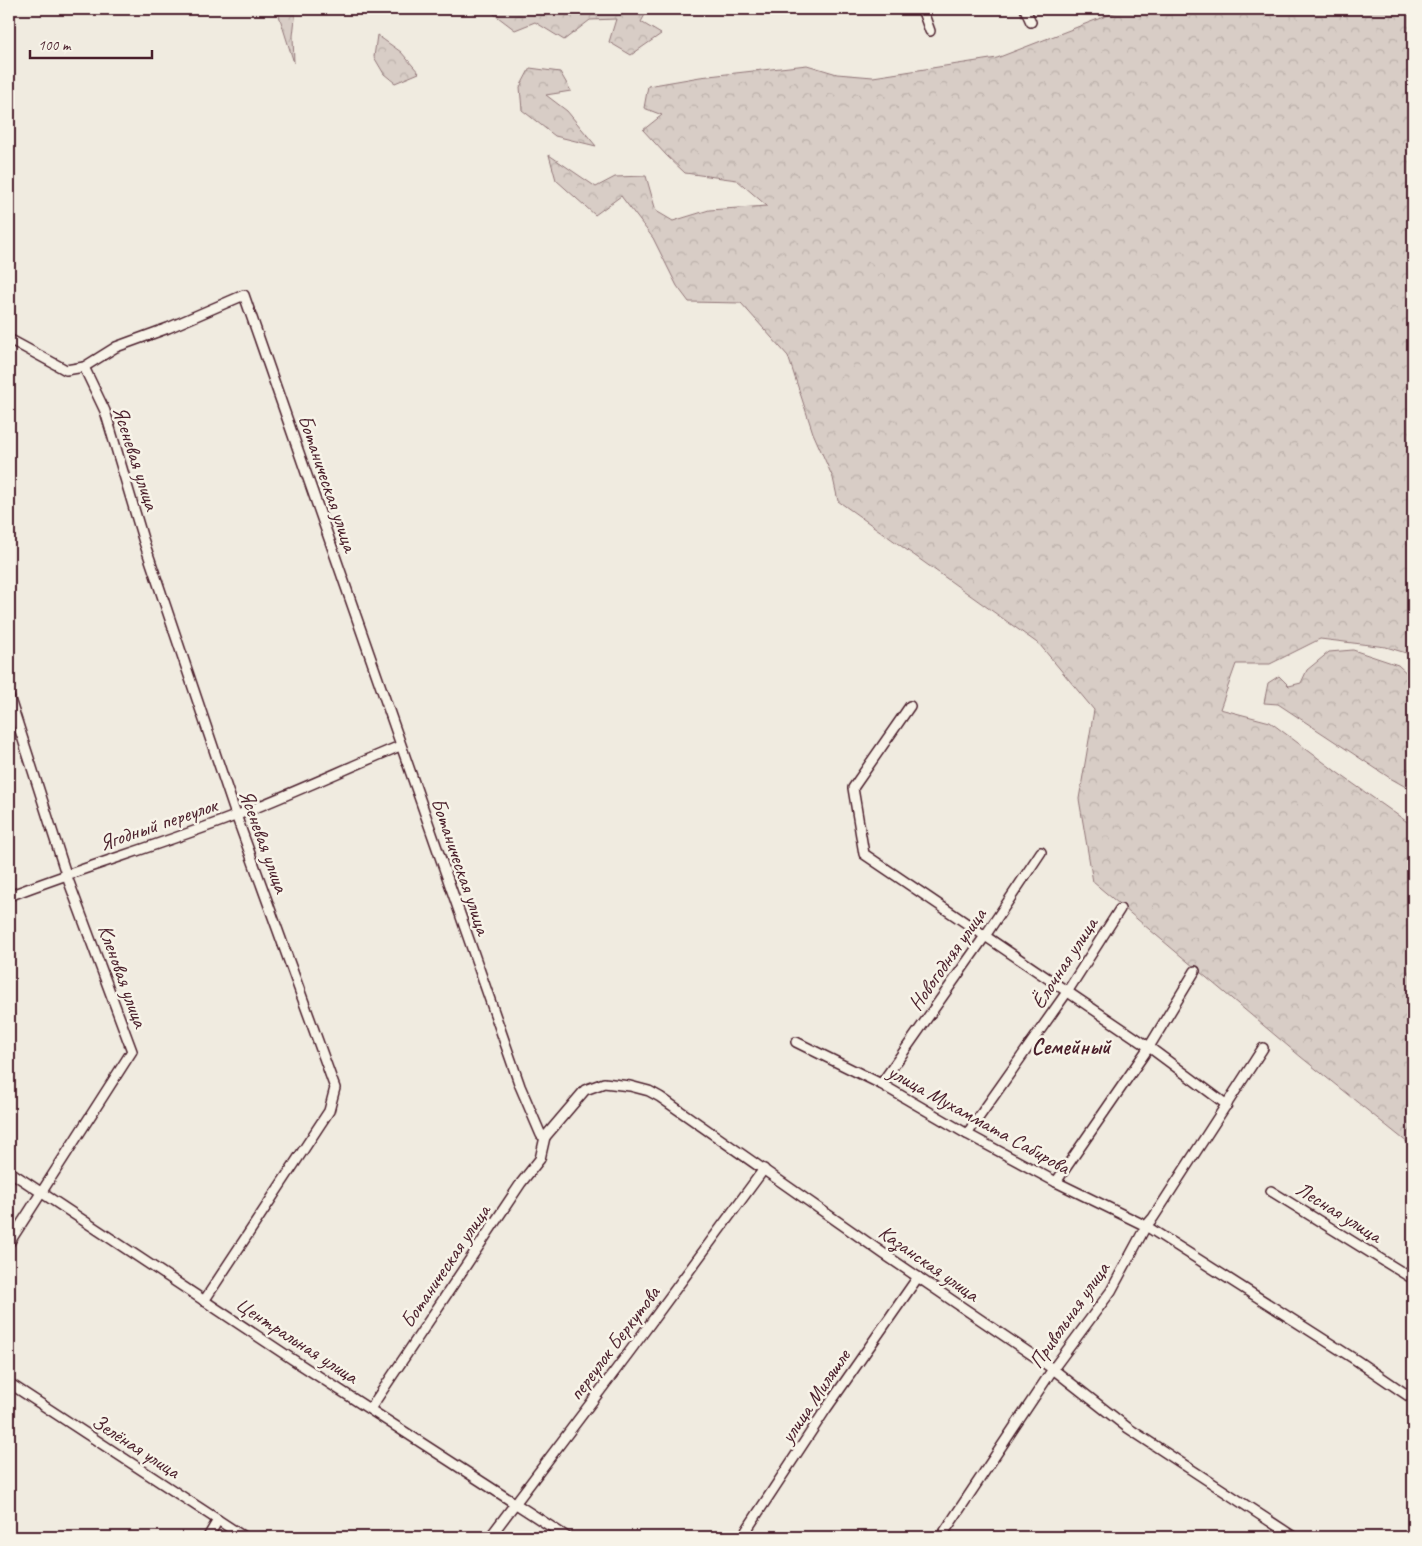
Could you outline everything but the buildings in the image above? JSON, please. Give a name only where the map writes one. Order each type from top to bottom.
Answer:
[{"type":"street","points":[[922,9],[930,31]]},
{"type":"street","points":[[1026,9],[1031,22]]},
{"type":"street","name":"Ботаническая улица","points":[[84,367],[116,347],[168,328],[244,295],[520,1086],[541,1135],[545,1137],[540,1159],[521,1183],[370,1409]]},
{"type":"street","points":[[9,339],[66,370],[84,367]]},
{"type":"street","name":"Ясеневая улица","points":[[84,367],[105,411],[143,539],[236,816],[335,1088],[329,1111],[204,1301]]},
{"type":"street","name":"Кленовая улица","points":[[9,696],[66,874],[132,1051],[9,1243]]},
{"type":"street","points":[[910,706],[853,788],[864,854],[1149,1047],[1227,1105]]},
{"type":"street","name":"Ягодный переулок","points":[[9,896],[66,874],[153,846],[236,816],[400,746]]},
{"type":"street","name":"Новогодняя улица","points":[[881,1084],[985,936],[1041,852]]},
{"type":"street","name":"Ёлочная улица","points":[[967,1134],[1067,992],[1120,909]]},
{"type":"street","points":[[1056,1182],[1149,1047],[1195,971]]},
{"type":"street","name":"улица Мухаммата Сабирова","points":[[796,1042],[881,1084],[967,1134],[1056,1182],[1146,1226]]},
{"type":"street","name":"Привольная улица","points":[[943,1535],[1053,1369],[1112,1291],[1146,1226],[1154,1218],[1263,1048]]},
{"type":"street","name":"Казанская улица","points":[[545,1137],[585,1090],[604,1083],[630,1086],[649,1091],[1053,1369],[1128,1428],[1294,1537]]},
{"type":"street","name":"переулок Беркутова","points":[[490,1537],[764,1169]]},
{"type":"street","name":"Центральная улица","points":[[9,1171],[204,1301],[567,1537]]},
{"type":"street","name":"Лесная улица","points":[[1272,1191],[1413,1279]]},
{"type":"street","points":[[1146,1226],[1356,1360],[1413,1399]]},
{"type":"street","name":"улица Миляшле","points":[[742,1537],[826,1409],[918,1277]]},
{"type":"street","name":"Зелёная улица","points":[[9,1383],[244,1537]]},
{"type":"street","points":[[208,1537],[218,1520]]},
{"type":"street","points":[[943,1535],[953,1537]]},
{"type":"green space","points":[[277,9],[296,9],[293,36],[294,63]]},
{"type":"green space","points":[[471,9],[648,9],[641,22],[661,34],[631,55],[609,42],[616,19],[590,20],[564,40],[535,22],[515,30],[490,11],[472,13]]},
{"type":"green space","points":[[1124,9],[1413,9],[1413,655],[1386,647],[1320,639],[1270,664],[1236,664],[1220,709],[1270,722],[1413,826],[1413,1147],[1301,1057],[1093,882],[1079,799],[1094,710],[1040,645],[838,501],[833,478],[813,433],[788,356],[741,303],[689,302],[677,286],[653,238],[621,196],[595,215],[556,180],[549,155],[596,187],[615,177],[646,176],[656,211],[673,221],[709,210],[767,206],[737,180],[685,173],[666,155],[643,130],[662,115],[644,108],[648,86],[700,77],[807,65],[837,74],[873,77],[997,58]]},
{"type":"green space","points":[[377,35],[401,52],[419,73],[395,83],[384,74],[374,57]]},
{"type":"green space","points":[[530,68],[560,72],[571,91],[546,95],[567,111],[596,146],[555,136],[522,110],[520,87]]},
{"type":"green space","points":[[1353,650],[1398,665],[1413,679],[1413,791],[1390,778],[1278,704],[1264,703],[1268,683],[1279,676],[1289,686],[1301,683],[1307,670],[1329,652]]},
{"type":"district","name":"Семейный","points":[[1071,1046]]}]
